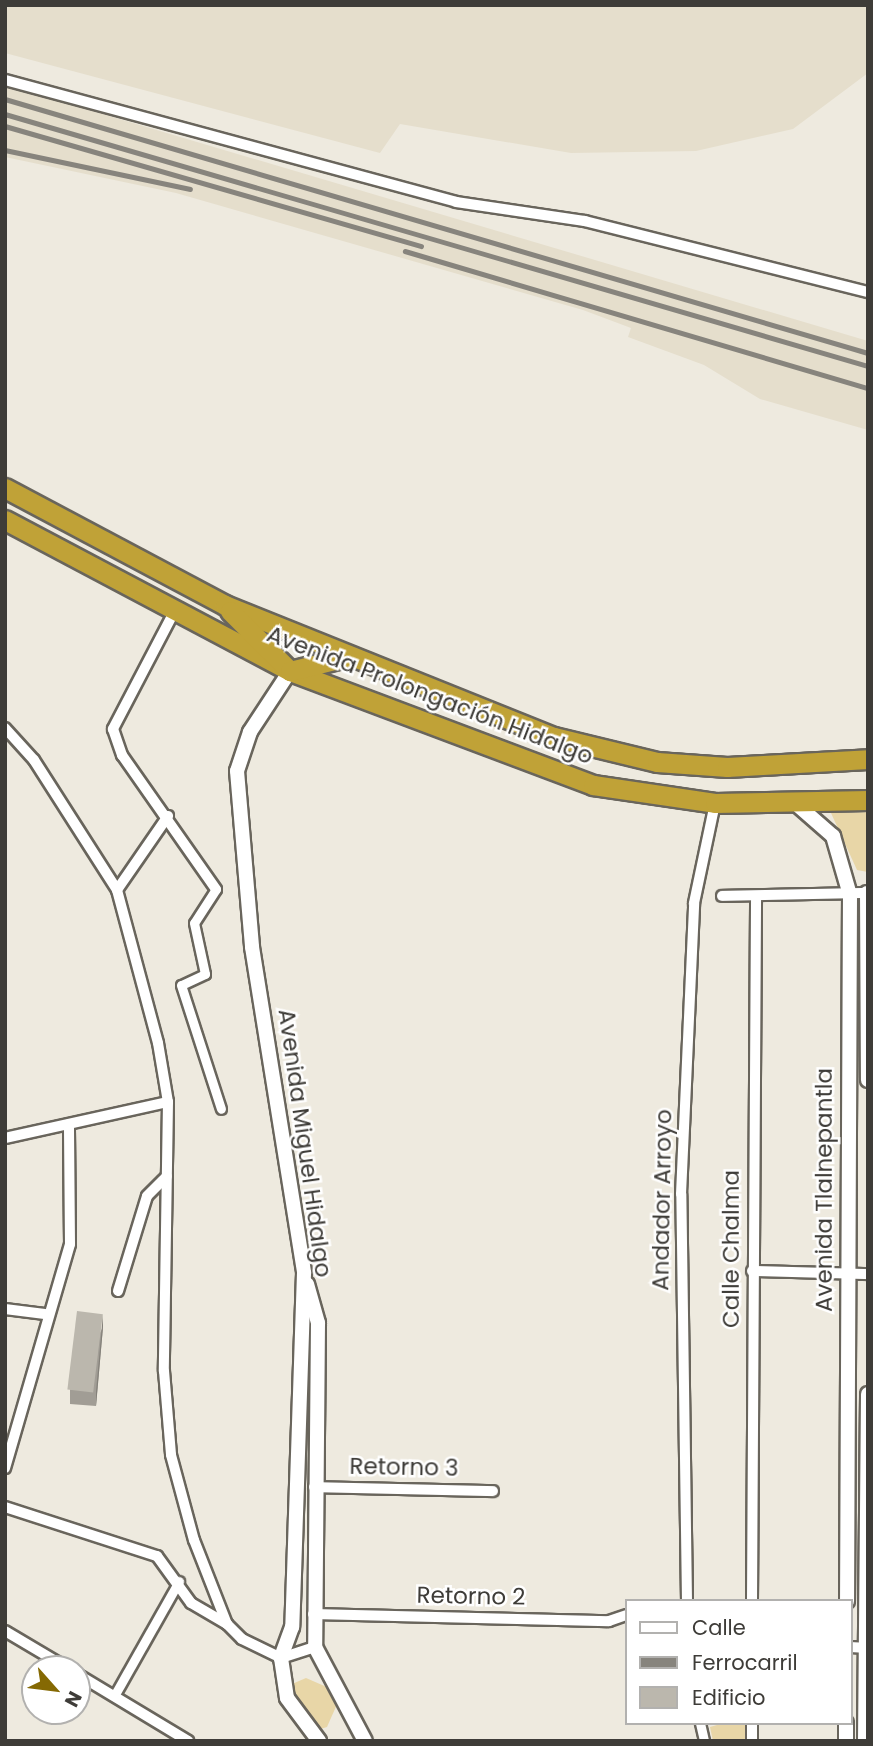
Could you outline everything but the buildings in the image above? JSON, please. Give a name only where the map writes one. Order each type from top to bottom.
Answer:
[{"type":"highway","name":"Avenida Prolongación Hidalgo","points":[[5,488],[23,500],[225,605],[346,657],[608,754],[727,767],[868,759]]},
{"type":"highway","points":[[7,522],[23,500]]},
{"type":"highway","name":"Avenida Prolongación Hidalgo","points":[[7,522],[173,614],[290,671],[593,785],[715,803],[868,800]]},
{"type":"highway","points":[[225,605],[290,671],[346,657]]},
{"type":"street","points":[[5,80],[456,202],[585,221],[868,292]]},
{"type":"street","points":[[173,614],[113,729],[122,755],[216,889],[194,923],[205,974],[181,985],[220,1109]]},
{"type":"street","name":"Avenida Miguel Hidalgo","points":[[281,1658],[292,1627],[304,1273],[252,947],[237,771],[250,732],[290,671]]},
{"type":"street","points":[[5,728],[34,760],[117,890],[168,1102],[164,1371],[172,1455],[194,1540],[227,1624]]},
{"type":"street","name":"Avenida Tlalnepantla","points":[[794,802],[833,836],[850,895],[846,1275],[847,1599]]},
{"type":"street","name":"Andador Arroyo","points":[[687,1599],[681,1194],[694,903],[715,803]]},
{"type":"street","points":[[117,890],[167,816]]},
{"type":"street","points":[[722,897],[868,893]]},
{"type":"street","name":"Avenida Tlalnepantla","points":[[868,893],[868,1080]]},
{"type":"street","name":"Calle Chalma","points":[[752,1599],[756,898]]},
{"type":"street","points":[[5,1138],[168,1102]]},
{"type":"street","points":[[5,1468],[45,1314],[70,1244],[69,1124]]},
{"type":"street","points":[[118,1291],[147,1196],[167,1176]]},
{"type":"street","points":[[752,1270],[868,1274]]},
{"type":"street","points":[[304,1273],[318,1323],[313,1614],[316,1647],[365,1741]]},
{"type":"street","points":[[5,1309],[45,1314]]},
{"type":"street","points":[[866,1741],[861,1648],[868,1394]]},
{"type":"street","name":"Retorno 3","points":[[314,1487],[493,1491]]},
{"type":"street","points":[[5,1507],[157,1556],[179,1581],[191,1603],[227,1624],[261,1653],[281,1658],[316,1647]]},
{"type":"street","points":[[114,1696],[179,1581]]},
{"type":"street","name":"Retorno 2","points":[[313,1614],[609,1621],[624,1616]]},
{"type":"street","points":[[5,1631],[45,1655]]},
{"type":"street","points":[[281,1658],[287,1698],[319,1741]]},
{"type":"street","points":[[91,1682],[188,1741]]},
{"type":"shaded area","points":[[5,5],[868,5],[868,73],[793,129],[696,151],[571,153],[400,124],[380,153],[5,53]]},
{"type":"shaded area","points":[[5,85],[868,341],[868,430],[760,399],[704,365],[628,337],[631,328],[583,310],[176,193],[5,157]]},
{"type":"shaded area","points":[[868,812],[868,872],[857,870],[831,813]]},
{"type":"shaded area","points":[[306,1678],[329,1688],[338,1702],[327,1727],[317,1730],[293,1704],[292,1684]]},
{"type":"shaded area","points":[[752,1725],[748,1741],[713,1741],[710,1727]]},
{"type":"railway","points":[[5,99],[868,353]]},
{"type":"railway","points":[[5,114],[868,366]]},
{"type":"railway","points":[[5,126],[421,246]]},
{"type":"railway","points":[[5,150],[190,189]]},
{"type":"railway","points":[[405,251],[868,388]]}]
